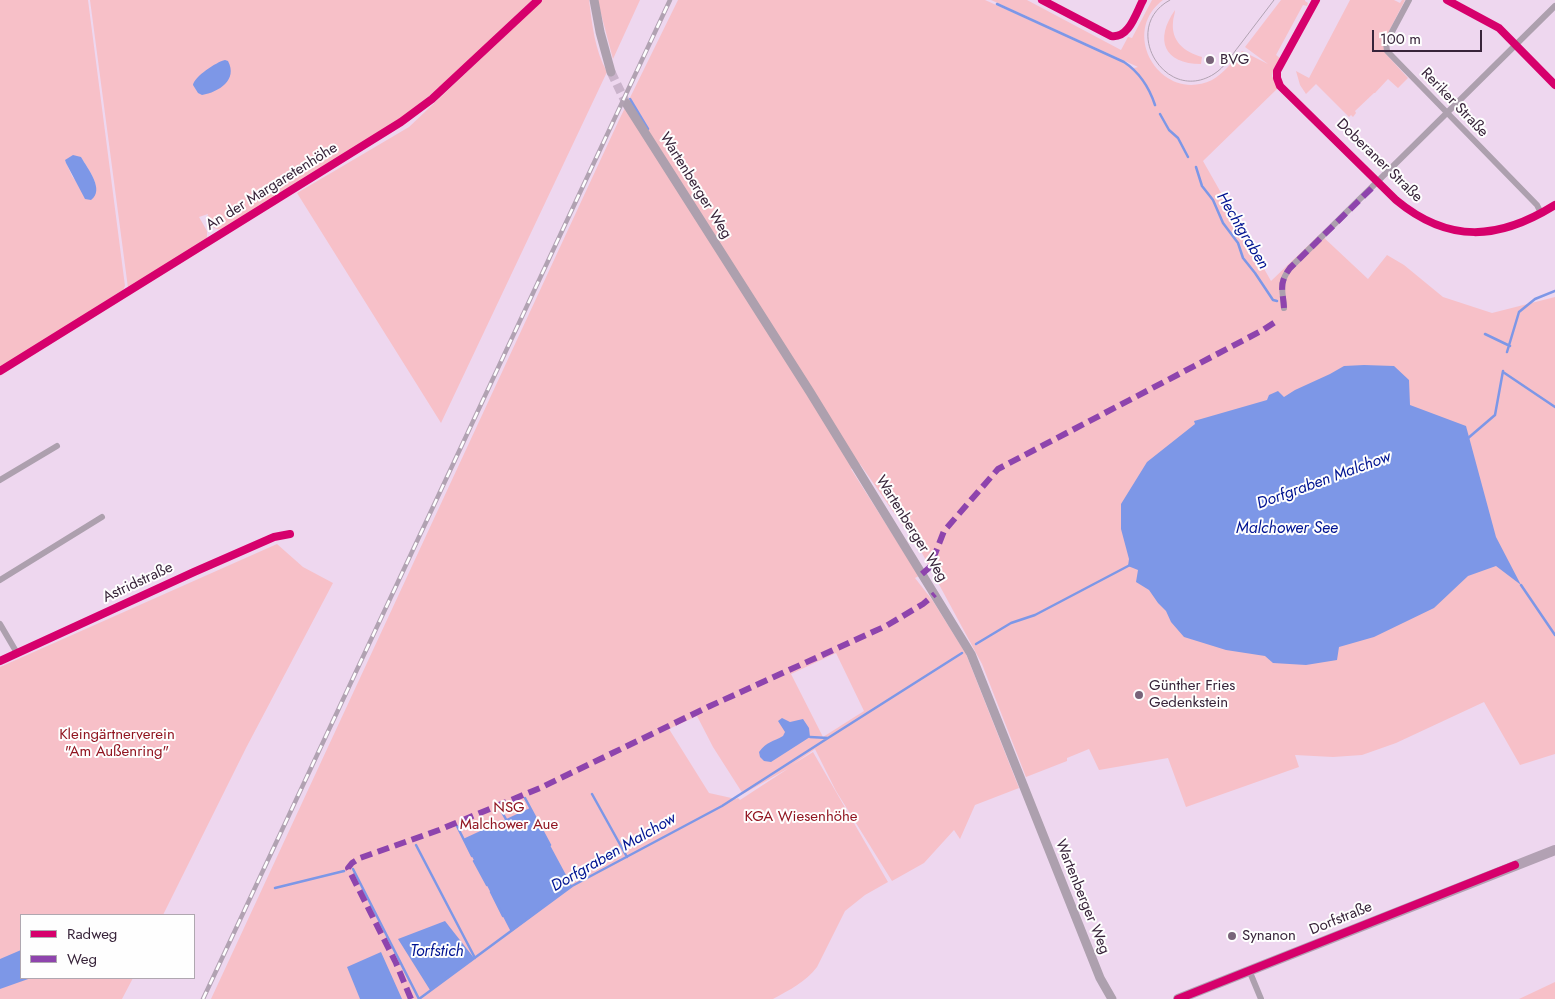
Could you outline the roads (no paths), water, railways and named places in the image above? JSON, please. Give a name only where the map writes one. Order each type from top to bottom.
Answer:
[{"type":"main road","points":[[594,0],[611,72]]},
{"type":"main road","name":"Wartenberger Weg","points":[[626,103],[814,400],[971,654],[1100,978],[1112,999]]},
{"type":"main road","name":"Dorfstraße","points":[[1178,999],[1555,850]]},
{"type":"street","name":"An der Margaretenhöhe","points":[[0,371],[401,122],[432,99],[538,0]]},
{"type":"street","points":[[1042,0],[1116,37],[1127,31],[1143,0]]},
{"type":"street","name":"Doberaner Straße","points":[[1316,0],[1277,71],[1280,86],[1407,209],[1431,223],[1452,230],[1474,232],[1497,230],[1520,223],[1555,205]]},
{"type":"street","name":"Reriker Straße","points":[[1409,0],[1386,43],[1388,51],[1537,205],[1541,213]]},
{"type":"street","points":[[1447,0],[1495,25],[1555,85]]},
{"type":"street","points":[[1284,308],[1281,286],[1283,278],[1290,268],[1555,6]]},
{"type":"street","points":[[0,480],[57,446]]},
{"type":"street","points":[[0,580],[102,517]]},
{"type":"street","name":"Astridstraße","points":[[0,661],[194,572],[274,538],[290,534]]},
{"type":"street","points":[[0,624],[18,653]]},
{"type":"street","points":[[1249,970],[1261,999]]},
{"type":"water","points":[[225,60],[228,61],[231,74],[225,84],[215,91],[202,95],[198,93],[193,85],[197,78],[211,67]]},
{"type":"water","points":[[73,155],[81,157],[94,179],[96,191],[95,196],[91,200],[85,199],[66,163],[65,160]]},
{"type":"water","name":"Malchower See","points":[[1344,366],[1394,366],[1409,380],[1410,405],[1466,426],[1496,537],[1521,585],[1496,566],[1468,576],[1434,608],[1374,637],[1339,647],[1337,660],[1306,665],[1273,663],[1265,656],[1226,650],[1184,637],[1149,590],[1136,582],[1138,570],[1128,566],[1129,559],[1121,529],[1121,504],[1147,462],[1195,424],[1194,421],[1267,400],[1269,395],[1278,391],[1284,397]]},
{"type":"water","points":[[782,718],[790,722],[803,719],[809,728],[810,737],[771,762],[764,761],[760,757],[759,752],[767,744],[783,736],[785,732],[778,721]]},
{"type":"water","points":[[530,808],[572,886],[511,932],[463,839]]},
{"type":"water","name":"Torfstich","points":[[445,921],[474,958],[430,990],[398,939]]},
{"type":"water","points":[[20,950],[20,979],[28,979],[0,989],[0,959]]},
{"type":"water","name":"Torfstich","points":[[381,952],[402,999],[360,999],[347,967]]},
{"type":"waterway","name":"Hechtgraben","points":[[997,4],[1124,62],[1143,80],[1155,105]]},
{"type":"waterway","points":[[630,99],[648,129]]},
{"type":"waterway","name":"Hechtgraben","points":[[1160,114],[1169,130],[1178,138],[1188,157]]},
{"type":"waterway","name":"Hechtgraben","points":[[1196,167],[1202,186],[1213,200],[1223,223],[1238,243],[1243,258],[1273,300],[1277,301]]},
{"type":"waterway","points":[[1507,352],[1519,312],[1535,299],[1555,291]]},
{"type":"waterway","points":[[1485,334],[1510,346]]},
{"type":"waterway","points":[[1467,439],[1495,415],[1503,371]]},
{"type":"waterway","points":[[1503,372],[1555,407]]},
{"type":"waterway","name":"Dorfgraben Malchow","points":[[976,644],[1011,623],[1035,615],[1130,565]]},
{"type":"waterway","points":[[1521,585],[1555,635]]},
{"type":"waterway","name":"Dorfgraben Malchow","points":[[810,737],[828,738],[962,653]]},
{"type":"waterway","name":"Dorfgraben Malchow","points":[[419,999],[572,886],[722,806],[828,738]]},
{"type":"waterway","points":[[592,794],[627,857]]},
{"type":"waterway","points":[[525,798],[550,845]]},
{"type":"waterway","points":[[499,807],[507,821]]},
{"type":"waterway","points":[[457,826],[472,856]]},
{"type":"waterway","points":[[416,845],[475,958]]},
{"type":"waterway","points":[[474,861],[487,885]]},
{"type":"waterway","points":[[353,869],[419,999]]},
{"type":"waterway","name":"Dorfgraben Malchow","points":[[275,888],[344,871]]},
{"type":"waterway","points":[[491,892],[503,916]]},
{"type":"tunnel","points":[[611,72],[626,103]]},
{"type":"tram line","points":[[1170,0],[1155,12],[1148,27],[1149,43],[1154,59],[1165,71],[1179,79],[1196,81],[1214,74],[1228,61],[1274,0]]},
{"type":"railway","points":[[203,999],[670,0]]},
{"type":"place","name":"BVG","points":[[1210,60]]},
{"type":"place","name":"Günther Fries Gedenkstein","points":[[1139,695]]},
{"type":"place","name":"Synanon","points":[[1232,936]]},
{"type":"park label","name":"Kleingärtnerverein \"Am Außenring\"","points":[[117,744]]},
{"type":"park label","name":"NSG Malchower Aue","points":[[509,816]]},
{"type":"park label","name":"KGA Wiesenhöhe","points":[[801,817]]}]
